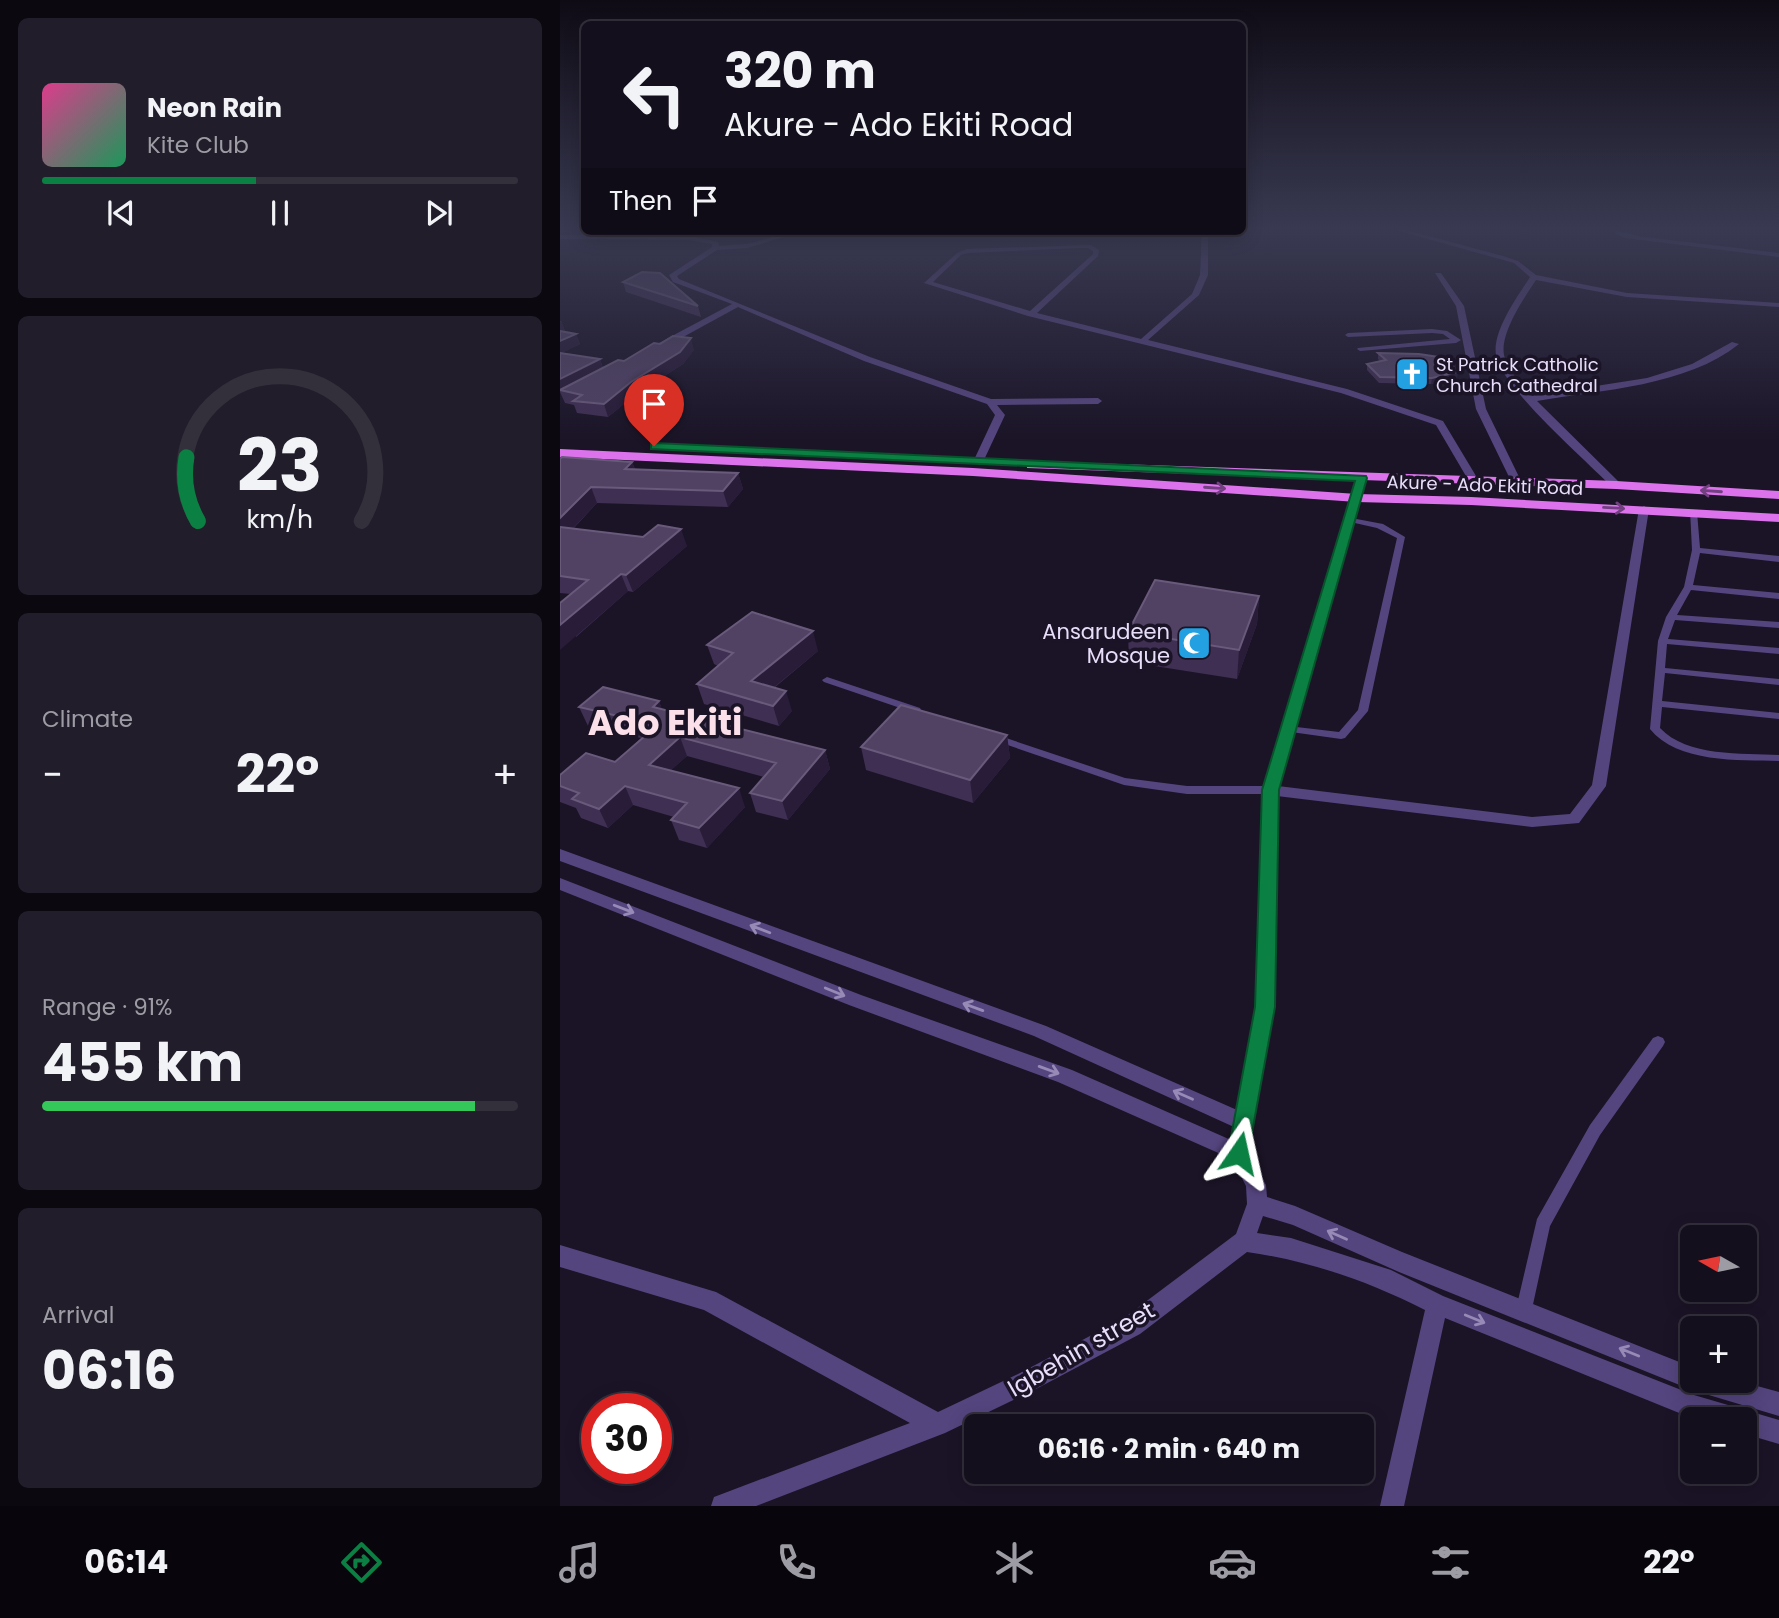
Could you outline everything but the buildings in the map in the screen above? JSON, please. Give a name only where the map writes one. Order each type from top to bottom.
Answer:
[{"type":"main road","name":"Akure - Ado Ekiti Road","points":[[560,442],[1362,478],[1616,485],[1779,495]]},
{"type":"main road","name":"Akure - Ado Ekiti Road","points":[[560,453],[973,472],[1357,498],[1644,509],[1779,518]]},
{"type":"street","points":[[726,299],[867,359],[990,402],[1098,401]]},
{"type":"street","points":[[979,299],[1344,391],[1440,423],[1474,481]]},
{"type":"street","points":[[1031,314],[1047,299]]},
{"type":"street","points":[[1143,341],[1190,299]]},
{"type":"street","points":[[1455,299],[1460,306],[1468,340],[1481,409],[1516,481]]},
{"type":"street","points":[[1520,299],[1501,339],[1500,356],[1511,377],[1530,399],[1616,485]]},
{"type":"street","points":[[1713,299],[1779,305]]},
{"type":"street","points":[[655,348],[738,304]]},
{"type":"street","points":[[1530,399],[1648,380],[1695,366],[1735,344]]},
{"type":"street","points":[[978,462],[1000,415],[990,402]]},
{"type":"street","points":[[1239,1153],[1265,1007],[1270,790],[1362,478]]},
{"type":"street","points":[[1270,790],[1532,822],[1574,819],[1599,786],[1644,509]]},
{"type":"street","points":[[560,855],[1040,1031],[1245,1123]]},
{"type":"street","points":[[560,884],[855,1000],[1065,1076],[1239,1153],[1256,1185],[1257,1204],[1244,1241],[1291,1248],[1391,1281],[1437,1304],[1693,1407]]},
{"type":"street","points":[[1257,1204],[1296,1216],[1399,1261],[1680,1373]]},
{"type":"street","name":"Igbehin street","points":[[723,1506],[937,1425],[1028,1381],[1132,1326],[1244,1241]]},
{"type":"street","points":[[560,1256],[708,1300],[937,1425]]},
{"type":"street","points":[[1392,1506],[1437,1304]]},
{"type":"street","points":[[1741,1393],[1779,1404]]},
{"type":"street","points":[[1757,1426],[1779,1432]]},
{"type":"lane","points":[[1348,335],[1432,331],[1445,332],[1457,341]]},
{"type":"lane","points":[[1360,349],[1468,340]]},
{"type":"lane","points":[[1693,512],[1696,550],[1688,587],[1671,617],[1664,641],[1655,729],[1659,737],[1670,744],[1696,751],[1779,758]]},
{"type":"lane","points":[[1288,729],[1341,736],[1363,711],[1401,537],[1380,526],[1349,519]]},
{"type":"lane","points":[[1696,550],[1779,559]]},
{"type":"lane","points":[[1688,587],[1779,596]]},
{"type":"lane","points":[[1671,617],[1779,625]]},
{"type":"lane","points":[[1664,641],[1779,651]]},
{"type":"lane","points":[[1660,670],[1779,682]]},
{"type":"lane","points":[[827,680],[930,715]]},
{"type":"lane","points":[[1659,704],[1779,716]]},
{"type":"lane","points":[[982,733],[1124,781],[1187,790],[1270,790]]},
{"type":"lane","points":[[1524,1310],[1543,1224],[1595,1130],[1658,1042]]},
{"type":"place","name":"St Patrick Catholic Church Cathedral","points":[[1412,374]]},
{"type":"place","name":"Ansarudeen Mosque","points":[[1194,643]]},
{"type":"district","name":"Ado Ekiti","points":[[665,722]]},
{"type":"route","points":[[654,446],[1362,478],[1270,790],[1265,1007],[1239,1153]]}]
